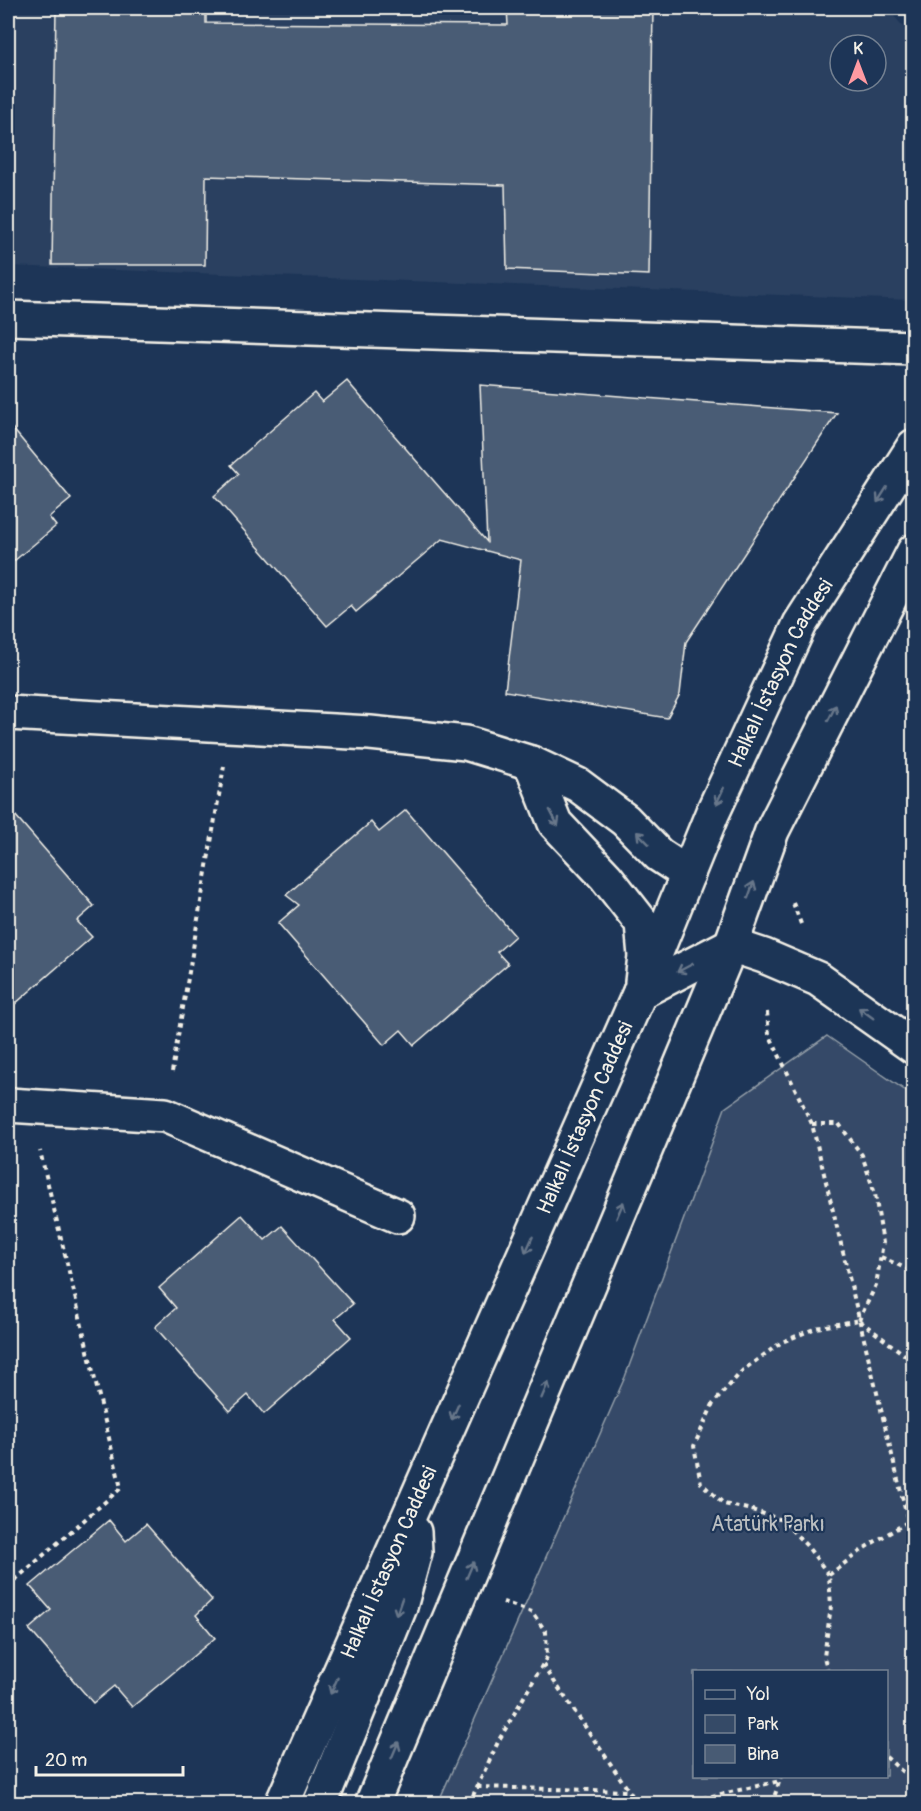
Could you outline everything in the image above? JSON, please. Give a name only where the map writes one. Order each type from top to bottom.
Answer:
[{"type":"main road","points":[[8,318],[914,348]]},
{"type":"main road","name":"Halkalı İstasyon Caddesi","points":[[282,1803],[640,992],[712,814],[800,624],[914,446]]},
{"type":"main road","points":[[372,1803],[730,945],[772,831],[914,551]]},
{"type":"main road","points":[[8,713],[370,733],[466,743],[531,763],[578,784],[625,820],[659,855],[688,874]]},
{"type":"main road","points":[[531,763],[555,823],[606,877],[642,923],[645,956],[640,992]]},
{"type":"main road","points":[[640,992],[730,945],[764,956],[818,979],[914,1047]]},
{"type":"main road","points":[[18,1106],[165,1115],[398,1216]]},
{"type":"main road","points":[[320,1803],[400,1607],[414,1552],[413,1509]]},
{"type":"path","points":[[165,1115],[231,724]]},
{"type":"path","points":[[791,896],[802,927]]},
{"type":"path","points":[[767,1012],[769,1034],[812,1124],[914,1546]]},
{"type":"path","points":[[8,1586],[121,1488],[18,1106]]},
{"type":"path","points":[[812,1124],[839,1124],[862,1155],[875,1194],[883,1243],[876,1285],[859,1320]]},
{"type":"path","points":[[881,1257],[914,1272]]},
{"type":"path","points":[[828,1670],[824,1657],[831,1606],[829,1575],[783,1520],[724,1504],[701,1483],[694,1446],[713,1404],[743,1370],[783,1342],[816,1328],[859,1320],[914,1362]]},
{"type":"path","points":[[904,1507],[914,1496]]},
{"type":"path","points":[[829,1575],[866,1547],[907,1520],[914,1518]]},
{"type":"path","points":[[463,1587],[532,1612],[546,1632],[547,1657],[499,1740],[469,1803]]},
{"type":"path","points":[[543,1665],[638,1803]]},
{"type":"path","points":[[888,1760],[914,1782]]},
{"type":"path","points":[[676,1803],[781,1779]]},
{"type":"path","points":[[772,1803],[781,1779]]},
{"type":"path","points":[[477,1786],[630,1791]]},
{"type":"shaded area","points":[[8,8],[887,8],[913,38],[913,300],[8,266]]},
{"type":"green space","name":"Atatürk Parkı","points":[[827,1036],[913,1096],[913,1803],[438,1803],[625,1377],[725,1108]]},
{"type":"building","points":[[56,8],[206,8],[206,23],[508,25],[507,8],[653,8],[649,275],[507,269],[505,185],[206,176],[205,265],[52,265]]},
{"type":"building","points":[[347,381],[487,542],[480,385],[837,413],[686,642],[680,694],[667,718],[505,691],[521,560],[442,539],[356,612],[351,606],[327,626],[214,496],[239,474],[231,465],[314,393],[322,402]]},
{"type":"building","points":[[8,423],[71,499],[49,517],[56,526],[8,566]]},
{"type":"building","points":[[8,807],[94,906],[77,921],[92,937],[8,1010]]},
{"type":"building","points":[[406,810],[515,936],[497,952],[508,964],[414,1045],[401,1030],[384,1045],[278,923],[299,905],[286,895],[371,822],[379,832]]},
{"type":"building","points":[[242,1215],[265,1240],[282,1226],[353,1304],[335,1319],[351,1337],[264,1414],[248,1395],[230,1411],[155,1327],[176,1308],[159,1288]]},
{"type":"building","points":[[109,1520],[126,1541],[146,1524],[212,1600],[196,1615],[215,1638],[132,1707],[114,1686],[93,1703],[29,1629],[51,1610],[30,1586]]}]
